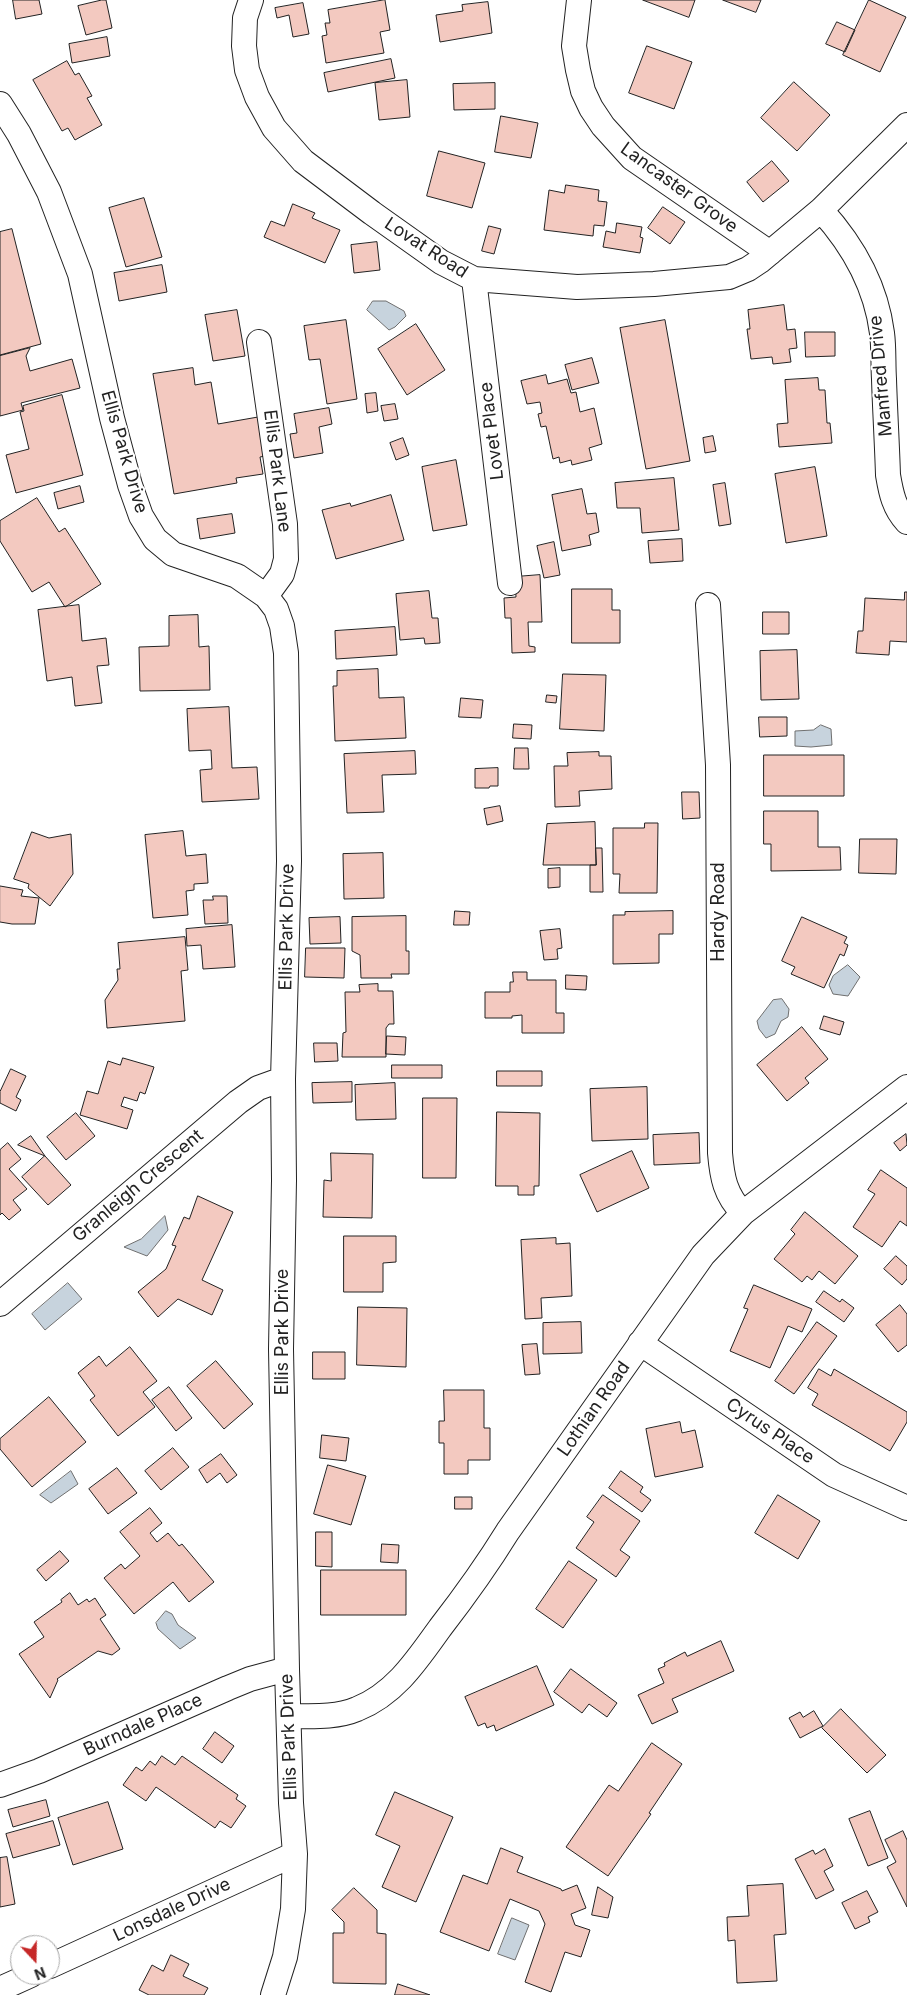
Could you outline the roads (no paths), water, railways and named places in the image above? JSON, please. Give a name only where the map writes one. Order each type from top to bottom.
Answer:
[{"type":"street","name":"Lovat Road","points":[[251,0],[245,18],[244,46],[247,70],[256,97],[274,128],[303,161],[441,262],[474,279],[577,287],[654,284],[729,277],[748,269],[770,253]]},
{"type":"street","name":"Lancaster Grove","points":[[579,0],[574,46],[578,70],[583,91],[603,126],[632,158],[770,253]]},
{"type":"street","name":"Ellis Park Drive","points":[[0,104],[19,134],[49,192],[80,274],[112,418],[130,485],[141,516],[155,540],[173,554],[237,576],[258,589],[276,609],[282,626],[288,679],[289,860],[282,1079],[284,1180],[281,1348],[287,1669],[291,1803],[295,1854],[293,1909],[285,1957],[273,1995]]},
{"type":"street","points":[[770,253],[821,210],[907,125]]},
{"type":"street","name":"Manfred Drive","points":[[821,210],[840,231],[852,250],[863,272],[876,307],[882,332],[888,475],[892,498],[897,509],[907,522]]},
{"type":"street","name":"Lovet Place","points":[[474,279],[510,583]]},
{"type":"street","name":"Ellis Park Lane","points":[[259,342],[285,533],[286,559],[282,574],[266,596]]},
{"type":"street","name":"Hardy Road","points":[[708,605],[718,765],[720,1153],[722,1180],[728,1194],[743,1214]]},
{"type":"street","name":"Granleigh Crescent","points":[[0,1304],[238,1102],[258,1088],[282,1079]]},
{"type":"street","name":"Lothian Road","points":[[289,1716],[332,1715],[355,1710],[373,1702],[407,1673],[484,1569],[508,1531],[703,1255],[743,1214],[907,1087]]},
{"type":"street","name":"Cyrus Place","points":[[640,1343],[834,1475],[907,1508]]},
{"type":"street","name":"Burndale Place","points":[[0,1785],[250,1679],[287,1669]]},
{"type":"street","name":"Lonsdale Drive","points":[[60,1961],[295,1854]]}]
